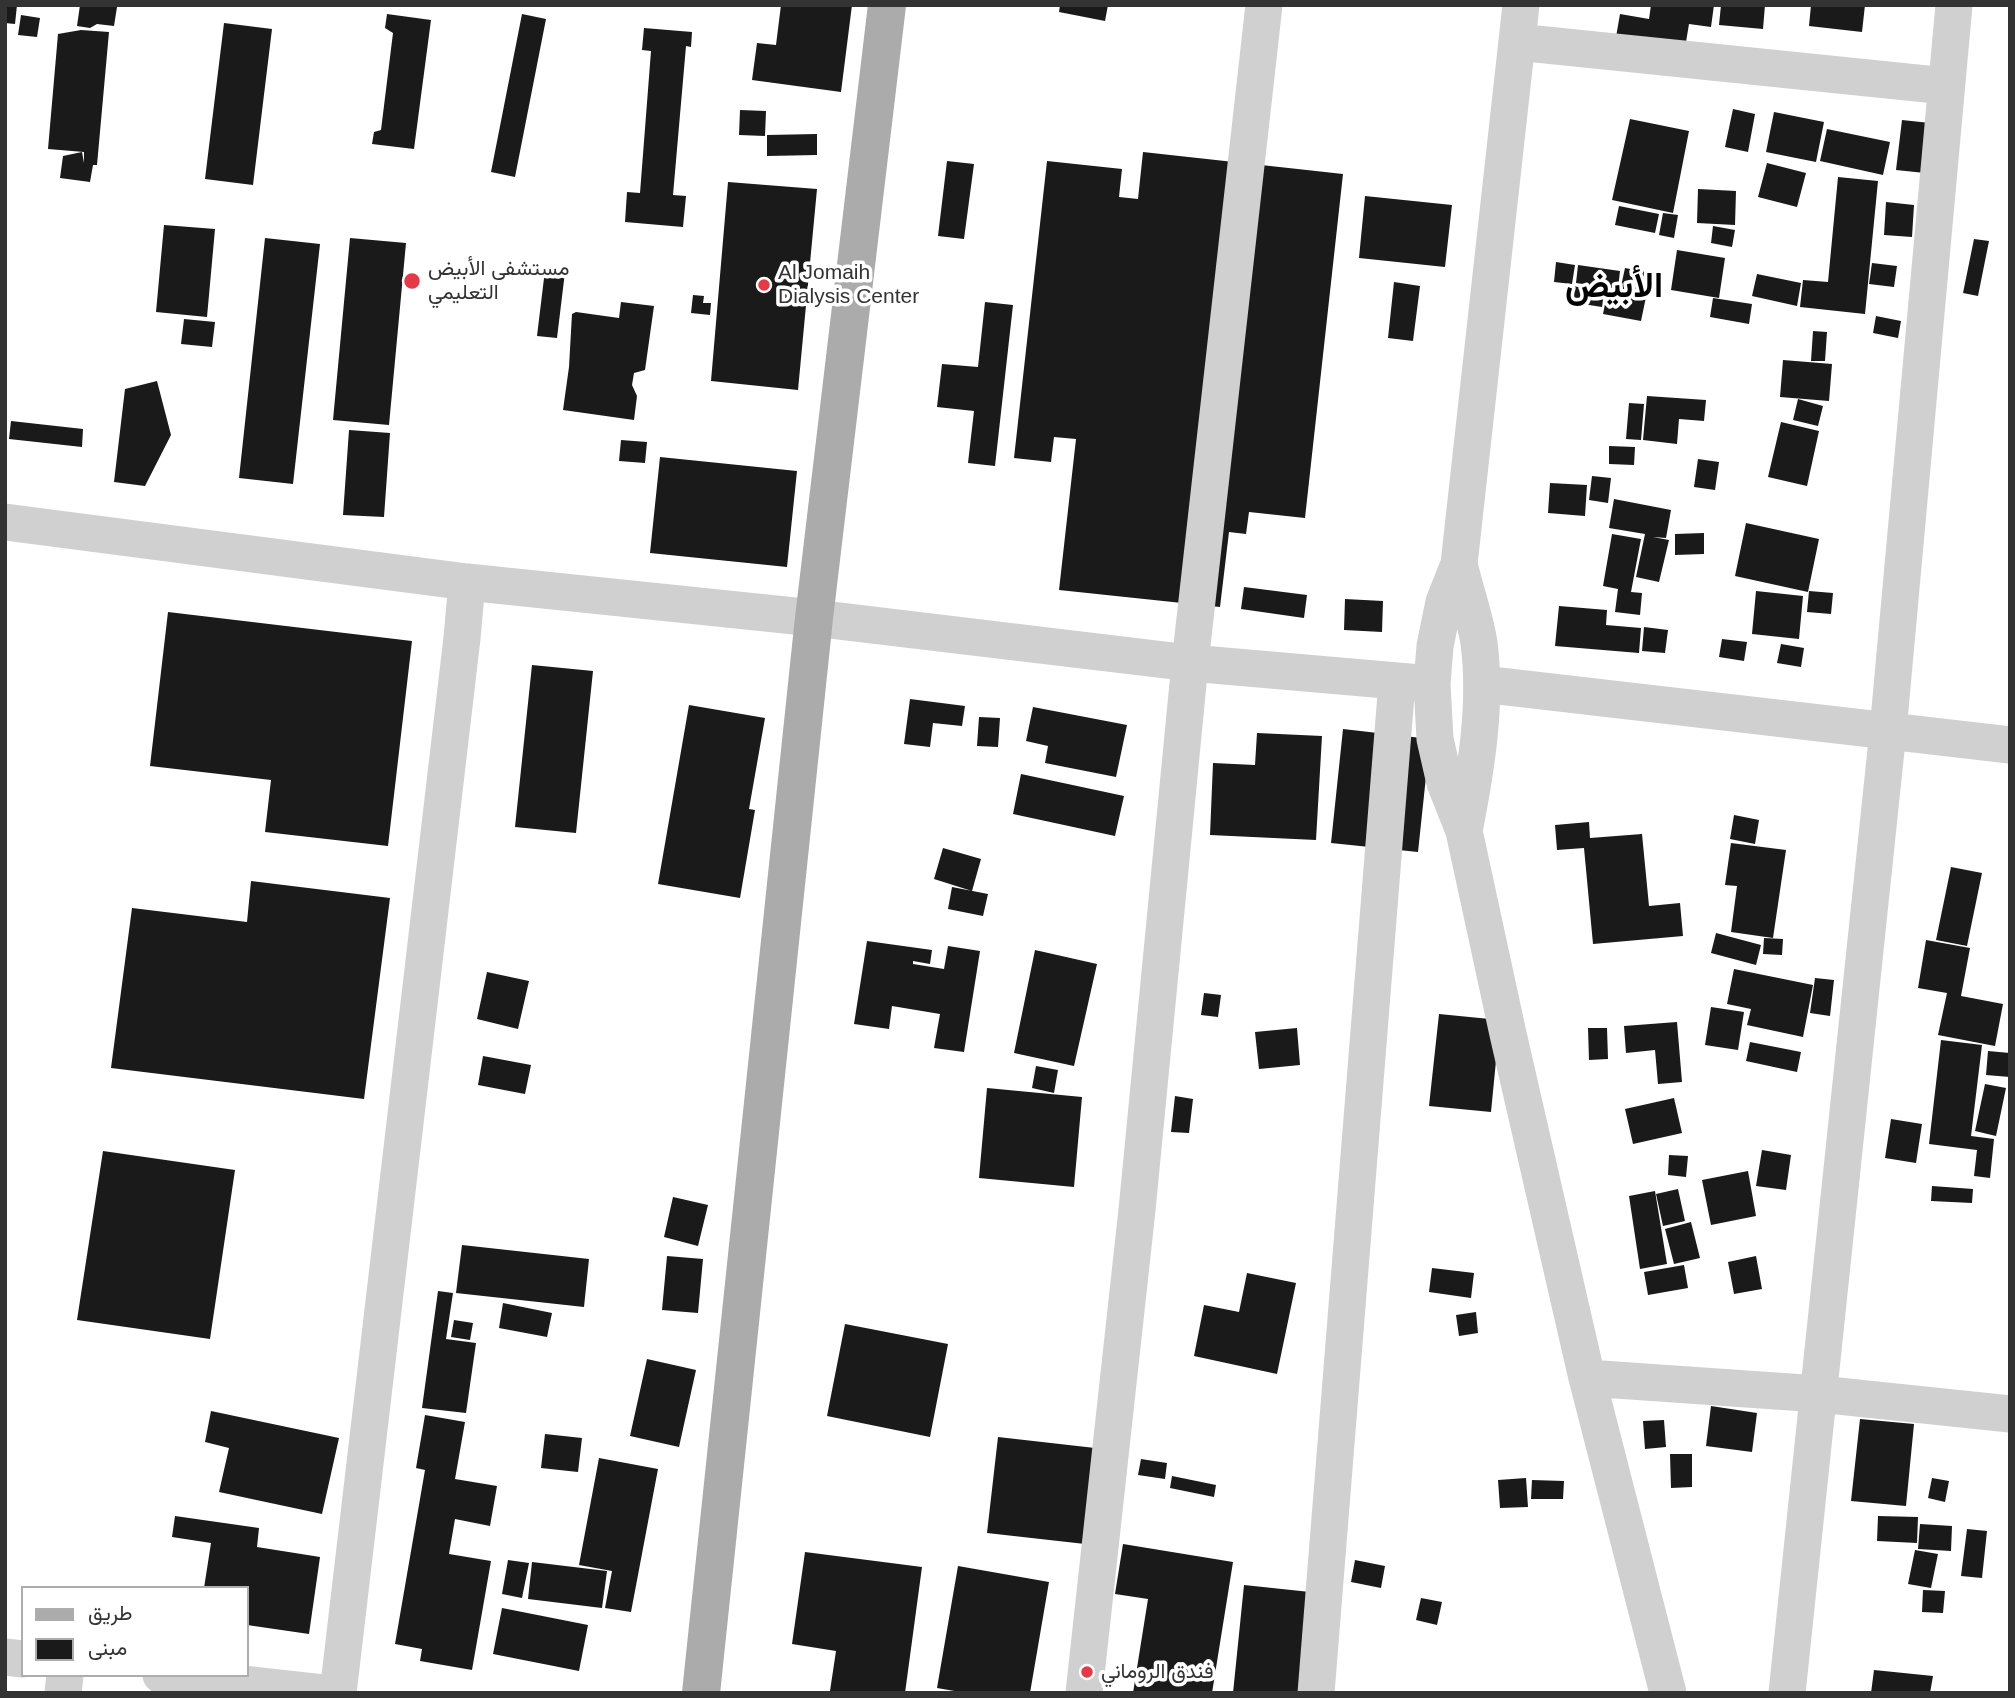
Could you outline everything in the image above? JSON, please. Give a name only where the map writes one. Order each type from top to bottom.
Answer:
[{"type":"main road","points":[[701,1693],[814,618],[887,5]]},
{"type":"street","points":[[1084,1693],[1137,1210],[1190,663],[1264,5]]},
{"type":"street","points":[[1317,1693],[1415,683],[1435,646],[1444,602],[1459,564],[1521,5]]},
{"type":"street","points":[[1787,1693],[1888,731],[1954,5]]},
{"type":"street","points":[[1517,42],[1946,86]]},
{"type":"street","points":[[5,522],[467,582],[814,618],[1190,663],[1415,683]]},
{"type":"street","points":[[1459,564],[1479,641],[1482,684],[1475,775],[1464,831]]},
{"type":"street","points":[[338,1693],[467,582]]},
{"type":"street","points":[[1415,683],[1435,739],[1445,783],[1464,831],[1507,1034],[1587,1378],[1668,1693]]},
{"type":"street","points":[[1482,684],[2010,745]]},
{"type":"street","points":[[1587,1378],[1819,1394],[2010,1414]]},
{"type":"street","points":[[179,1677],[323,1693]]},
{"type":"building","points":[[5,5],[17,5],[15,24],[5,23]]},
{"type":"building","points":[[80,5],[117,7],[114,26],[77,26]]},
{"type":"building","points":[[781,5],[852,5],[841,92],[752,80],[757,43],[776,45]]},
{"type":"building","points":[[1060,5],[1108,5],[1105,21],[1059,12]]},
{"type":"building","points":[[1651,5],[1714,5],[1711,27],[1689,24],[1685,48],[1616,37],[1620,14],[1649,19]]},
{"type":"building","points":[[1721,5],[1765,5],[1763,29],[1719,25]]},
{"type":"building","points":[[1811,5],[1865,5],[1862,32],[1809,26]]},
{"type":"building","points":[[387,14],[431,20],[414,149],[372,144],[374,132],[381,130],[393,33],[385,28]]},
{"type":"building","points":[[522,14],[546,19],[515,177],[491,172]]},
{"type":"building","points":[[21,15],[40,18],[37,37],[18,35]]},
{"type":"building","points":[[224,23],[272,29],[253,185],[205,179]]},
{"type":"building","points":[[644,28],[692,32],[691,47],[686,46],[673,195],[686,196],[683,227],[625,222],[627,192],[640,193],[651,51],[642,50]]},
{"type":"building","points":[[81,30],[109,32],[97,165],[93,165],[90,182],[60,178],[63,156],[82,152],[84,163],[84,152],[48,149],[58,34]]},
{"type":"building","points":[[1733,109],[1755,114],[1748,152],[1725,147]]},
{"type":"building","points":[[740,110],[766,111],[765,136],[739,135]]},
{"type":"building","points":[[1774,112],[1824,122],[1816,162],[1766,152]]},
{"type":"building","points":[[1630,119],[1689,131],[1673,213],[1612,200]]},
{"type":"building","points":[[1902,120],[1930,123],[1925,173],[1896,170]]},
{"type":"building","points":[[1827,129],[1890,142],[1883,175],[1820,161]]},
{"type":"building","points":[[817,134],[817,155],[767,156],[767,135]]},
{"type":"building","points":[[1143,152],[1343,174],[1305,518],[1249,512],[1246,534],[1229,532],[1220,607],[1059,590],[1076,439],[1054,437],[1051,462],[1014,458],[1047,161],[1122,169],[1119,197],[1138,199]]},
{"type":"building","points":[[947,161],[974,164],[964,239],[938,236]]},
{"type":"building","points":[[1767,163],[1806,173],[1797,207],[1758,197]]},
{"type":"building","points":[[1838,177],[1878,181],[1865,314],[1800,307],[1803,280],[1828,282]]},
{"type":"building","name":"Al Jomaih Dialysis Center","points":[[728,182],[817,189],[798,390],[711,381]]},
{"type":"building","points":[[1698,189],[1736,191],[1735,225],[1697,223]]},
{"type":"building","points":[[1365,196],[1452,205],[1445,267],[1359,258]]},
{"type":"building","points":[[1886,202],[1914,205],[1912,237],[1884,235]]},
{"type":"building","points":[[1619,206],[1659,214],[1655,233],[1615,225]]},
{"type":"building","points":[[1663,213],[1678,215],[1674,238],[1659,235]]},
{"type":"building","points":[[164,225],[215,229],[207,317],[156,312]]},
{"type":"building","points":[[1713,226],[1735,230],[1732,247],[1711,243]]},
{"type":"building","points":[[265,238],[320,244],[293,484],[239,478]]},
{"type":"building","points":[[350,238],[406,243],[389,425],[333,420]]},
{"type":"building","points":[[1974,239],[1989,241],[1978,296],[1963,293]]},
{"type":"building","points":[[1677,250],[1725,258],[1719,298],[1671,290]]},
{"type":"building","points":[[1556,262],[1575,265],[1572,284],[1554,282]]},
{"type":"building","points":[[1872,263],[1897,266],[1894,287],[1869,284]]},
{"type":"building","points":[[1578,265],[1620,271],[1618,289],[1576,283]]},
{"type":"building","points":[[1625,268],[1651,273],[1641,321],[1603,314],[1608,289],[1620,291]]},
{"type":"building","points":[[545,270],[565,272],[557,338],[537,336]]},
{"type":"building","points":[[1757,274],[1801,283],[1797,306],[1752,296]]},
{"type":"building","points":[[1394,282],[1420,286],[1413,341],[1388,338]]},
{"type":"building","points":[[1573,286],[1604,292],[1602,307],[1570,302]]},
{"type":"building","points":[[693,295],[704,296],[703,303],[711,303],[710,315],[691,313]]},
{"type":"building","points":[[1713,298],[1752,304],[1749,324],[1710,317]]},
{"type":"building","points":[[621,302],[654,306],[645,370],[634,373],[632,385],[637,396],[634,420],[563,410],[572,314],[576,312],[619,318]]},
{"type":"building","points":[[985,302],[1013,305],[995,466],[968,463],[974,411],[937,407],[942,364],[978,367]]},
{"type":"building","points":[[1876,316],[1901,321],[1898,338],[1873,333]]},
{"type":"building","points":[[184,319],[215,322],[212,347],[181,344]]},
{"type":"building","points":[[1813,331],[1827,332],[1825,361],[1811,361]]},
{"type":"building","points":[[1783,360],[1832,364],[1829,401],[1780,397]]},
{"type":"building","points":[[157,381],[171,435],[145,486],[114,482],[125,389]]},
{"type":"building","points":[[1647,396],[1706,400],[1704,421],[1679,419],[1677,444],[1643,440]]},
{"type":"building","points":[[1798,399],[1823,406],[1818,426],[1793,420]]},
{"type":"building","points":[[1629,403],[1644,404],[1641,440],[1626,439]]},
{"type":"building","points":[[11,421],[83,429],[82,447],[9,439]]},
{"type":"building","points":[[1781,422],[1819,431],[1807,486],[1768,477]]},
{"type":"building","points":[[349,430],[390,433],[384,517],[343,515]]},
{"type":"building","points":[[621,440],[647,442],[645,463],[619,461]]},
{"type":"building","points":[[1609,446],[1635,447],[1634,465],[1609,464]]},
{"type":"building","points":[[660,457],[797,471],[787,567],[650,553]]},
{"type":"building","points":[[1698,459],[1719,462],[1715,490],[1694,487]]},
{"type":"building","points":[[1592,476],[1611,478],[1608,503],[1589,500]]},
{"type":"building","points":[[1550,483],[1587,485],[1585,516],[1548,513]]},
{"type":"building","points":[[1614,499],[1671,510],[1666,538],[1653,537],[1669,540],[1659,582],[1636,577],[1645,534],[1609,528]]},
{"type":"building","points":[[1746,523],[1819,539],[1808,592],[1735,576]]},
{"type":"building","points":[[1704,533],[1704,554],[1675,555],[1675,534]]},
{"type":"building","points":[[1612,534],[1641,539],[1631,592],[1642,593],[1640,615],[1615,612],[1618,589],[1603,586]]},
{"type":"building","points":[[1244,587],[1307,595],[1304,618],[1241,609]]},
{"type":"building","points":[[1756,591],[1803,596],[1799,639],[1752,634]]},
{"type":"building","points":[[1809,591],[1833,593],[1831,614],[1807,612]]},
{"type":"building","points":[[1345,599],[1383,601],[1382,632],[1344,630]]},
{"type":"building","points":[[1559,606],[1607,610],[1606,625],[1641,628],[1639,653],[1555,646]]},
{"type":"building","points":[[168,612],[412,641],[388,846],[265,832],[271,780],[150,766]]},
{"type":"building","points":[[1644,627],[1668,630],[1665,653],[1642,651]]},
{"type":"building","points":[[1722,639],[1747,642],[1744,661],[1719,657]]},
{"type":"building","points":[[1781,644],[1804,648],[1801,667],[1777,663]]},
{"type":"building","points":[[532,665],[593,671],[576,833],[515,827]]},
{"type":"building","points":[[910,699],[965,706],[962,726],[933,723],[930,747],[904,744]]},
{"type":"building","points":[[689,705],[765,718],[749,809],[755,810],[740,898],[658,884]]},
{"type":"building","points":[[1033,707],[1127,725],[1116,777],[1045,763],[1048,746],[1026,741]]},
{"type":"building","points":[[979,717],[1000,718],[998,747],[977,746]]},
{"type":"building","points":[[1343,729],[1430,739],[1418,852],[1331,843]]},
{"type":"building","points":[[1257,733],[1322,736],[1316,840],[1210,835],[1213,763],[1255,765]]},
{"type":"building","points":[[1021,774],[1124,796],[1115,836],[1013,814]]},
{"type":"building","points":[[1734,815],[1759,820],[1755,844],[1730,839]]},
{"type":"building","points":[[1589,822],[1590,838],[1642,834],[1649,906],[1680,903],[1683,936],[1593,944],[1584,848],[1557,850],[1555,825]]},
{"type":"building","points":[[1731,843],[1786,850],[1773,938],[1731,932],[1737,886],[1725,885]]},
{"type":"building","points":[[943,848],[981,859],[972,891],[934,879]]},
{"type":"building","points":[[1951,867],[1982,873],[1967,946],[1936,940]]},
{"type":"building","points":[[251,881],[390,898],[364,1099],[111,1068],[132,908],[247,922]]},
{"type":"building","points":[[952,887],[988,894],[983,916],[948,909]]},
{"type":"building","points":[[1716,933],[1761,945],[1756,965],[1711,953]]},
{"type":"building","points":[[1764,938],[1783,939],[1782,955],[1763,954]]},
{"type":"building","points":[[1926,940],[1970,948],[1961,996],[2003,1004],[1995,1046],[1938,1035],[1947,993],[1918,988]]},
{"type":"building","points":[[867,941],[932,950],[930,964],[913,961],[913,964],[944,969],[948,946],[980,951],[964,1052],[934,1048],[940,1014],[892,1006],[889,1029],[854,1024]]},
{"type":"building","points":[[1035,950],[1097,964],[1074,1066],[1014,1053]]},
{"type":"building","points":[[1734,969],[1813,985],[1803,1037],[1747,1025],[1751,1009],[1727,1004]]},
{"type":"building","points":[[487,972],[529,981],[518,1029],[477,1019]]},
{"type":"building","points":[[1815,978],[1834,980],[1830,1016],[1810,1013]]},
{"type":"building","points":[[1204,993],[1221,995],[1218,1017],[1201,1015]]},
{"type":"building","points":[[1711,1007],[1744,1012],[1738,1050],[1705,1045]]},
{"type":"building","points":[[1439,1014],[1500,1020],[1491,1112],[1429,1106]]},
{"type":"building","points":[[1677,1022],[1682,1082],[1658,1084],[1655,1050],[1626,1053],[1624,1026]]},
{"type":"building","points":[[1297,1028],[1300,1065],[1259,1069],[1255,1032]]},
{"type":"building","points":[[1588,1028],[1607,1028],[1608,1059],[1589,1060]]},
{"type":"building","points":[[1941,1040],[1982,1045],[1971,1136],[1994,1139],[1990,1178],[1974,1176],[1977,1150],[1929,1144]]},
{"type":"building","points":[[1750,1042],[1801,1052],[1797,1072],[1746,1061]]},
{"type":"building","points":[[1988,1051],[2010,1053],[2010,1077],[1986,1075]]},
{"type":"building","points":[[483,1056],[531,1065],[525,1094],[478,1085]]},
{"type":"building","points":[[1036,1066],[1058,1070],[1054,1093],[1032,1088]]},
{"type":"building","points":[[1985,1084],[2006,1088],[1996,1136],[1975,1131]]},
{"type":"building","points":[[987,1088],[1082,1097],[1074,1187],[979,1178]]},
{"type":"building","points":[[1175,1096],[1193,1099],[1189,1133],[1171,1132]]},
{"type":"building","points":[[1674,1098],[1682,1133],[1633,1144],[1625,1109]]},
{"type":"building","points":[[1891,1119],[1922,1124],[1916,1163],[1885,1158]]},
{"type":"building","points":[[1762,1150],[1791,1155],[1786,1190],[1756,1186]]},
{"type":"building","points":[[103,1151],[235,1170],[210,1339],[77,1320]]},
{"type":"building","points":[[1669,1155],[1688,1156],[1686,1177],[1668,1175]]},
{"type":"building","points":[[1748,1171],[1756,1216],[1711,1225],[1702,1180]]},
{"type":"building","points":[[1932,1186],[1973,1189],[1972,1203],[1931,1201]]},
{"type":"building","points":[[1678,1189],[1685,1221],[1663,1226],[1656,1194]]},
{"type":"building","points":[[1655,1191],[1667,1264],[1640,1269],[1629,1196]]},
{"type":"building","points":[[673,1197],[708,1205],[698,1246],[664,1237]]},
{"type":"building","points":[[1691,1222],[1700,1258],[1674,1264],[1665,1229]]},
{"type":"building","points":[[462,1245],[589,1259],[584,1307],[456,1293]]},
{"type":"building","points":[[667,1256],[703,1259],[698,1313],[662,1310]]},
{"type":"building","points":[[1756,1256],[1762,1289],[1734,1294],[1728,1262]]},
{"type":"building","points":[[1684,1265],[1688,1288],[1648,1295],[1644,1272]]},
{"type":"building","points":[[1432,1268],[1474,1273],[1471,1298],[1429,1292]]},
{"type":"building","points":[[1247,1273],[1296,1283],[1277,1374],[1194,1356],[1204,1305],[1239,1312]]},
{"type":"building","points":[[438,1291],[453,1293],[446,1339],[476,1343],[466,1413],[422,1408]]},
{"type":"building","points":[[503,1303],[552,1313],[547,1337],[499,1328]]},
{"type":"building","points":[[1476,1312],[1478,1333],[1459,1336],[1456,1315]]},
{"type":"building","points":[[454,1320],[473,1323],[470,1340],[451,1337]]},
{"type":"building","points":[[845,1324],[948,1344],[930,1437],[827,1416]]},
{"type":"building","points":[[647,1359],[696,1370],[679,1447],[630,1436]]},
{"type":"building","points":[[1711,1406],[1757,1413],[1752,1452],[1706,1446]]},
{"type":"building","points":[[211,1411],[339,1438],[322,1514],[219,1492],[229,1448],[205,1442]]},
{"type":"building","points":[[425,1415],[465,1422],[455,1479],[497,1486],[490,1526],[455,1519],[449,1554],[491,1561],[472,1670],[420,1661],[422,1649],[395,1644],[425,1470],[416,1468]]},
{"type":"building","points":[[1860,1419],[1914,1424],[1906,1506],[1851,1501]]},
{"type":"building","points":[[1664,1420],[1666,1447],[1645,1449],[1643,1421]]},
{"type":"building","points":[[545,1434],[582,1438],[578,1472],[541,1468]]},
{"type":"building","points":[[998,1437],[1095,1448],[1085,1544],[987,1533]]},
{"type":"building","points":[[1670,1454],[1692,1454],[1692,1487],[1671,1488]]},
{"type":"building","points":[[599,1458],[658,1469],[631,1612],[605,1608],[612,1571],[579,1565]]},
{"type":"building","points":[[1141,1459],[1167,1463],[1165,1479],[1138,1475]]},
{"type":"building","points":[[1172,1476],[1216,1485],[1214,1497],[1170,1488]]},
{"type":"building","points":[[1526,1478],[1528,1507],[1500,1508],[1498,1480]]},
{"type":"building","points":[[1932,1478],[1949,1481],[1945,1502],[1928,1498]]},
{"type":"building","points":[[1532,1480],[1564,1481],[1563,1499],[1531,1499]]},
{"type":"building","points":[[175,1516],[259,1528],[257,1547],[320,1557],[309,1634],[248,1625],[248,1586],[204,1586],[211,1543],[172,1537]]},
{"type":"building","points":[[1878,1516],[1918,1517],[1917,1543],[1877,1541]]},
{"type":"building","points":[[1920,1524],[1952,1526],[1951,1551],[1918,1549]]},
{"type":"building","points":[[1967,1529],[1987,1531],[1982,1578],[1961,1576]]},
{"type":"building","points":[[1123,1544],[1233,1562],[1212,1693],[1133,1693],[1148,1599],[1115,1594]]},
{"type":"building","points":[[1915,1550],[1938,1554],[1931,1588],[1908,1584]]},
{"type":"building","points":[[805,1552],[922,1567],[905,1693],[830,1691],[836,1651],[792,1644]]},
{"type":"building","points":[[508,1560],[529,1563],[522,1598],[502,1594]]},
{"type":"building","points":[[1355,1560],[1385,1566],[1381,1588],[1351,1582]]},
{"type":"building","points":[[532,1562],[607,1571],[602,1608],[528,1599]]},
{"type":"building","points":[[958,1566],[1049,1582],[1030,1693],[966,1693],[937,1688]]},
{"type":"building","points":[[1244,1585],[1329,1594],[1319,1693],[1233,1693]]},
{"type":"building","points":[[1923,1590],[1945,1591],[1943,1613],[1922,1612]]},
{"type":"building","points":[[1421,1598],[1442,1602],[1437,1625],[1416,1620]]},
{"type":"building","points":[[502,1608],[588,1625],[579,1671],[493,1654]]},
{"type":"building","points":[[1874,1670],[1933,1676],[1930,1693],[1871,1693]]},
{"type":"place","name":"مستشفى الأبيض التعليمي","points":[[412,281]]},
{"type":"place","name":"Al Jomaih Dialysis Center","points":[[764,285]]},
{"type":"place","name":"فندق الروماني","points":[[1087,1672]]},
{"type":"district","name":"الأبيض","points":[[1614,287]]}]
